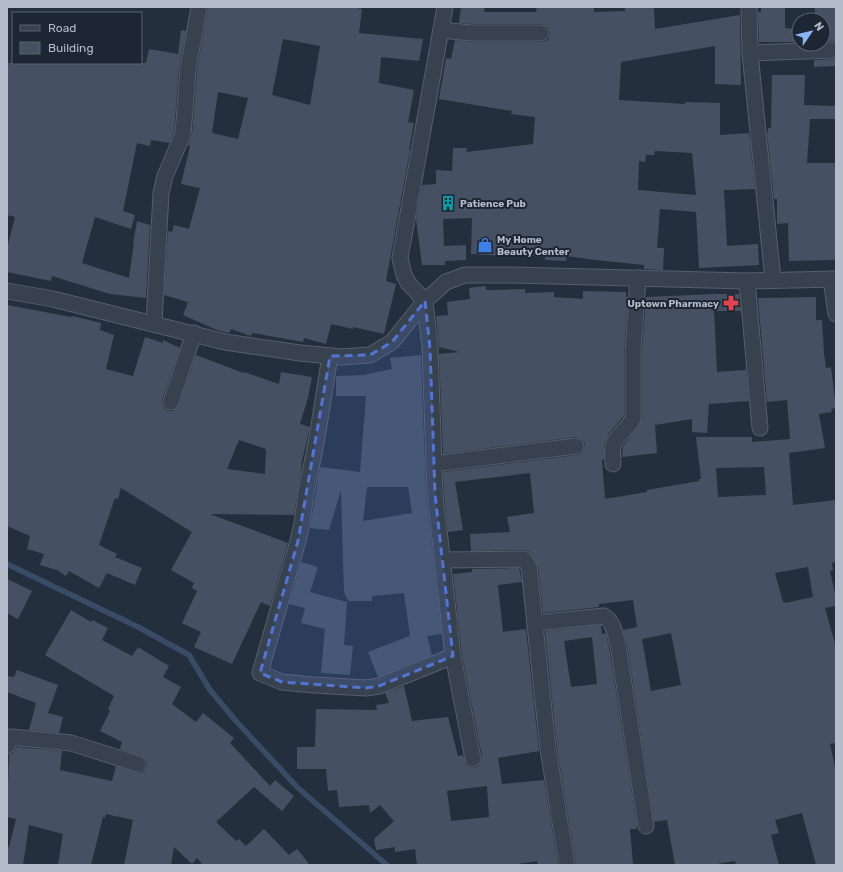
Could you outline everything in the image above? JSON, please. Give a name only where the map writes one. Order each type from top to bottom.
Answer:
[{"type":"street","points":[[154,323],[161,192],[183,134],[188,69],[200,7]]},
{"type":"street","points":[[445,7],[400,258],[404,275],[424,300],[430,348],[435,494],[453,656],[472,760]]},
{"type":"street","points":[[749,7],[750,52],[773,280]]},
{"type":"street","points":[[441,30],[471,33],[541,33]]},
{"type":"street","points":[[750,52],[836,50]]},
{"type":"street","points":[[7,291],[53,298],[225,342],[341,358],[370,355],[392,342],[424,300],[446,282],[465,275],[747,281],[834,279],[836,314]]},
{"type":"street","points":[[612,464],[613,447],[616,440],[633,418],[633,352],[638,278]]},
{"type":"street","points":[[747,281],[760,428]]},
{"type":"street","points":[[171,402],[194,333]]},
{"type":"street","points":[[330,356],[298,541],[260,673],[282,682],[366,688],[379,686],[453,656]]},
{"type":"street","points":[[434,464],[576,446]]},
{"type":"street","points":[[442,560],[524,559],[529,567],[548,749],[567,865]]},
{"type":"street","points":[[535,622],[604,616],[609,619],[618,645],[646,826]]},
{"type":"street","points":[[7,746],[11,737],[71,743],[138,764]]},
{"type":"highlighted area","points":[[425,301],[430,348],[435,494],[453,656],[379,686],[366,688],[282,682],[260,673],[298,541],[330,356],[370,355],[392,342]]},
{"type":"building","points":[[208,7],[351,7],[362,9],[359,33],[423,39],[419,61],[381,57],[379,83],[414,90],[408,122],[414,123],[386,281],[396,284],[384,334],[331,324],[326,344],[304,338],[303,342],[252,333],[251,336],[231,329],[229,333],[217,330],[183,315],[188,302],[164,295],[168,231],[172,232],[174,225],[189,229],[200,188],[181,184],[190,146],[188,145],[192,135],[197,70]],"holes":[[[283,39],[320,46],[310,105],[272,95]],[[218,92],[248,98],[238,139],[212,133]]]},
{"type":"building","points":[[461,7],[485,7],[484,12],[536,12],[537,7],[594,7],[594,12],[625,11],[625,7],[654,7],[655,29],[740,15],[741,85],[715,84],[715,46],[621,62],[619,100],[685,104],[685,102],[720,103],[720,135],[749,133],[755,189],[724,190],[727,246],[758,244],[759,265],[699,268],[696,212],[660,209],[657,248],[664,248],[663,270],[644,269],[644,265],[566,256],[566,261],[545,260],[545,257],[509,253],[508,256],[471,254],[472,218],[443,219],[444,246],[466,245],[466,260],[445,261],[445,265],[422,265],[416,219],[422,185],[436,184],[436,170],[452,171],[453,148],[467,148],[466,152],[533,144],[535,117],[511,114],[512,111],[439,99],[446,58],[451,59],[455,40],[471,42],[541,42],[546,41],[549,38],[550,33],[549,28],[541,24],[459,23]],"holes":[[[655,151],[692,153],[696,195],[638,190],[639,161],[645,162],[646,155],[654,155]]]},
{"type":"building","points":[[761,7],[785,7],[785,28],[791,28],[791,42],[759,42],[758,12],[761,12]]},
{"type":"building","points":[[815,7],[836,7],[836,41],[831,41],[831,12],[815,12]]},
{"type":"building","points":[[181,30],[186,31],[179,68],[174,132],[170,143],[151,140],[150,146],[137,143],[123,211],[135,215],[131,229],[95,217],[82,263],[129,278],[137,221],[150,225],[146,298],[110,294],[52,276],[51,281],[7,272],[7,248],[15,217],[7,215],[7,63],[142,64],[146,63],[149,49],[178,54]]},
{"type":"building","points":[[836,59],[836,66],[814,67],[814,60]]},
{"type":"building","points":[[772,75],[805,75],[804,105],[836,106],[836,119],[810,119],[807,163],[836,163],[836,260],[789,261],[788,223],[777,224],[777,199],[774,199],[767,132],[768,128],[771,128]]},
{"type":"building","points":[[486,286],[486,290],[525,289],[525,293],[554,292],[554,297],[583,299],[583,291],[626,292],[626,297],[628,297],[624,352],[624,416],[609,433],[604,445],[604,459],[602,460],[605,499],[699,481],[699,479],[701,479],[696,437],[752,437],[752,442],[790,439],[787,400],[767,402],[758,298],[816,297],[816,320],[822,320],[826,368],[831,367],[836,408],[831,409],[832,412],[819,414],[825,448],[789,453],[793,505],[836,500],[836,562],[832,563],[833,570],[830,571],[836,598],[836,606],[825,608],[836,647],[836,743],[830,744],[836,772],[836,865],[816,865],[802,813],[775,820],[779,833],[771,835],[779,865],[736,865],[735,861],[710,865],[675,865],[667,820],[654,822],[627,644],[623,630],[637,627],[633,600],[599,604],[599,607],[543,613],[538,566],[529,551],[471,551],[470,534],[510,532],[507,517],[534,513],[530,473],[455,482],[463,530],[448,532],[443,472],[577,455],[582,453],[585,444],[583,440],[575,437],[443,454],[439,354],[459,352],[439,347],[436,316],[448,315],[447,302],[470,299],[469,288]],"holes":[[[764,467],[766,495],[718,497],[716,468]],[[808,567],[813,597],[785,603],[783,602],[775,573]],[[671,633],[681,685],[651,691],[642,639]]]},
{"type":"building","points":[[739,294],[741,311],[714,311],[717,372],[746,370],[749,401],[709,404],[707,433],[692,432],[692,419],[655,425],[657,453],[622,457],[623,446],[638,427],[642,418],[642,352],[646,297]]},
{"type":"building","points":[[7,305],[72,316],[101,323],[100,330],[114,335],[106,369],[133,376],[145,337],[163,343],[163,340],[180,348],[162,400],[164,408],[169,411],[173,411],[179,405],[196,355],[243,373],[244,372],[279,384],[281,372],[312,377],[308,398],[300,424],[310,427],[301,465],[294,515],[210,514],[288,543],[270,606],[261,602],[232,664],[194,647],[201,632],[182,623],[197,591],[192,588],[194,583],[171,570],[192,532],[121,488],[118,499],[115,498],[99,545],[117,554],[115,557],[142,568],[135,585],[107,573],[99,588],[69,571],[66,576],[57,570],[40,565],[44,554],[27,549],[30,536],[7,526]],"holes":[[[239,440],[266,449],[265,474],[227,469]]]},
{"type":"building","points":[[421,355],[426,495],[442,634],[427,636],[432,655],[378,677],[368,652],[410,636],[404,593],[372,596],[372,601],[348,601],[344,592],[341,490],[329,530],[310,528],[320,467],[360,472],[366,396],[336,396],[336,376],[363,375],[392,369],[390,358]],"holes":[[[367,487],[408,487],[412,513],[363,521]]]},
{"type":"building","points":[[301,562],[318,567],[310,592],[347,602],[344,645],[353,646],[350,675],[321,673],[325,629],[301,623],[305,608],[289,604]]},
{"type":"building","points":[[519,568],[522,582],[498,585],[503,632],[526,629],[539,751],[498,758],[502,784],[544,780],[558,865],[538,865],[537,861],[512,865],[417,865],[415,849],[395,852],[395,847],[376,850],[374,839],[394,821],[380,805],[370,813],[369,805],[339,807],[337,790],[328,791],[326,769],[297,769],[297,747],[315,747],[316,709],[377,710],[376,705],[389,703],[385,693],[404,686],[412,721],[448,717],[458,756],[463,755],[466,765],[470,767],[474,768],[479,766],[482,757],[462,655],[453,574],[472,572],[472,569]],"holes":[[[487,786],[489,817],[451,821],[447,791]]]},
{"type":"building","points":[[7,579],[32,591],[18,619],[7,613]]},
{"type":"building","points":[[71,610],[91,622],[92,620],[108,628],[102,640],[132,656],[138,647],[169,666],[163,677],[181,687],[172,704],[196,722],[203,713],[234,738],[230,743],[270,786],[275,780],[294,796],[282,811],[254,787],[216,822],[236,841],[239,839],[246,846],[264,829],[289,855],[297,849],[310,865],[203,865],[197,858],[192,864],[174,847],[171,865],[124,865],[133,820],[106,814],[105,818],[103,817],[91,865],[58,865],[63,834],[29,825],[23,865],[7,865],[7,846],[9,847],[16,819],[7,817],[9,755],[13,753],[17,747],[62,751],[60,770],[112,781],[116,766],[140,773],[144,771],[147,766],[147,762],[144,758],[120,749],[122,742],[100,731],[110,711],[108,709],[114,696],[45,655]]},
{"type":"building","points":[[601,625],[602,634],[606,633],[637,825],[636,829],[630,829],[633,865],[576,865],[557,748],[545,631]],"holes":[[[592,637],[597,684],[571,687],[564,641]]]},
{"type":"building","points":[[17,670],[58,685],[48,713],[63,717],[59,733],[29,730],[36,703],[7,692],[7,676],[14,677]]},
{"type":"waterway","points":[[7,564],[138,627],[189,655],[210,690],[236,721],[298,788],[387,865]]},
{"type":"place","name":"Patience Pub","points":[[448,203]]},
{"type":"place","name":"My Home Beauty Center","points":[[485,245]]},
{"type":"place","name":"Uptown Pharmacy","points":[[731,303]]}]
